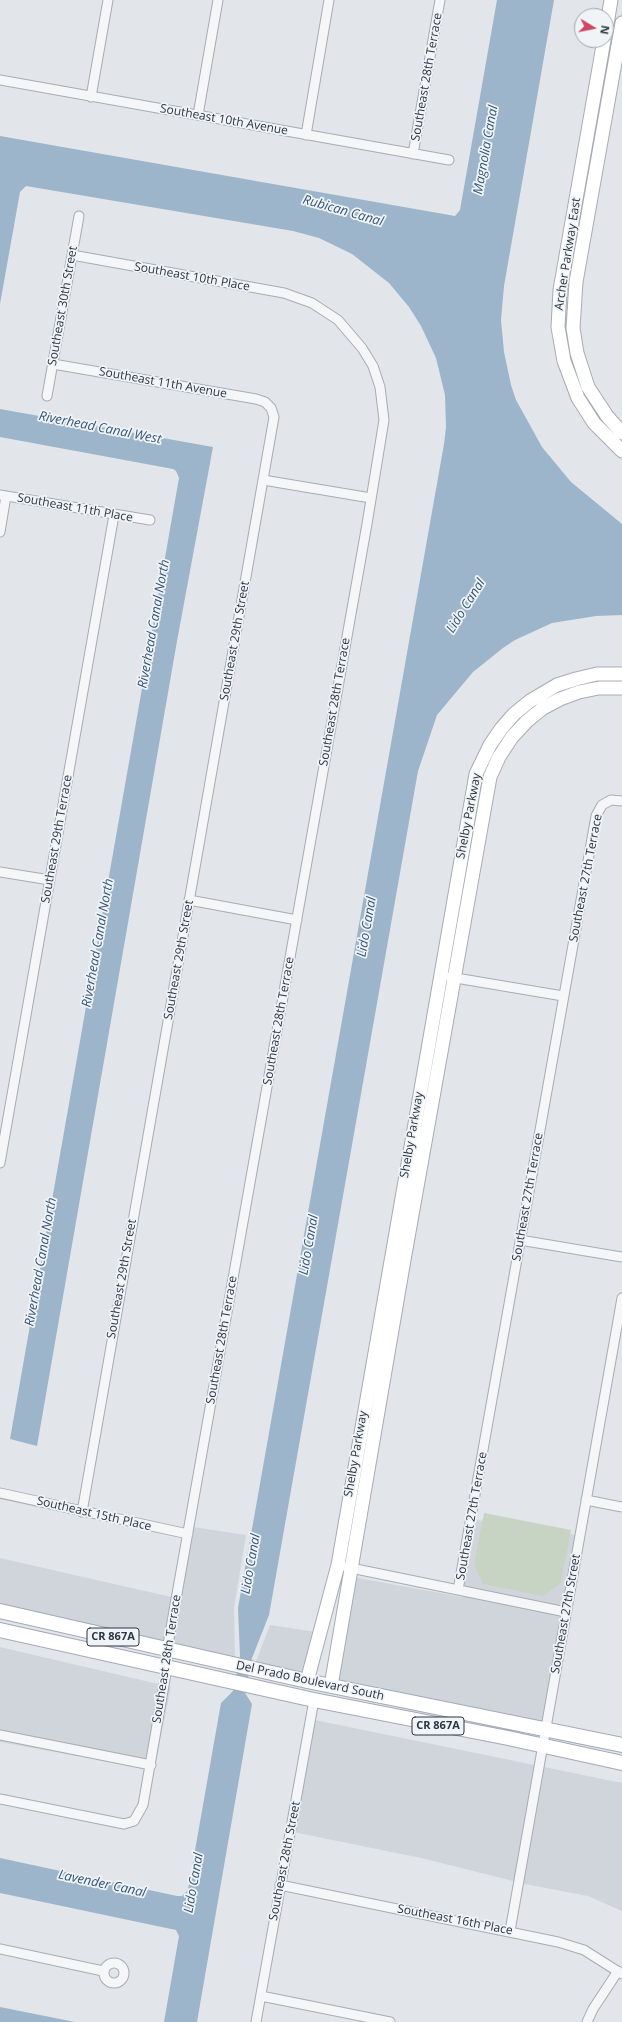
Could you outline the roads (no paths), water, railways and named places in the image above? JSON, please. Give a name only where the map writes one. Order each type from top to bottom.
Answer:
[{"type":"main road","name":"Del Prado Boulevard South","points":[[0,1611],[307,1681],[622,1746]]},
{"type":"main road","name":"Del Prado Boulevard South","points":[[0,1630],[314,1700],[622,1763]]},
{"type":"main road","points":[[258,1688],[276,1684],[306,1689],[331,1686]]},
{"type":"main road","points":[[314,1700],[337,1694],[372,1701],[391,1698]]},
{"type":"street","points":[[91,96],[108,0]]},
{"type":"street","points":[[198,116],[218,0]]},
{"type":"street","points":[[306,135],[329,0]]},
{"type":"street","name":"Southeast 28th Terrace","points":[[413,154],[440,0]]},
{"type":"street","name":"Archer Parkway East","points":[[622,23],[576,282],[573,328],[577,353],[588,387],[606,416],[622,434]]},
{"type":"street","name":"Archer Parkway East","points":[[603,48],[562,278],[558,327],[564,361],[578,398],[594,423],[622,451]]},
{"type":"street","name":"Southeast 10th Avenue","points":[[0,80],[449,160]]},
{"type":"street","name":"Southeast 30th Street","points":[[47,396],[79,216]]},
{"type":"street","name":"Southeast 10th Place","points":[[72,255],[284,293],[312,303]]},
{"type":"street","name":"Southeast 28th Terrace","points":[[0,1799],[124,1824],[134,1821],[143,1805],[151,1765],[167,1668],[168,1650],[188,1534],[384,420],[382,398],[377,377],[365,352],[346,328],[330,314],[312,303]]},
{"type":"street","name":"Southeast 11th Avenue","points":[[53,364],[256,399],[265,402],[271,408]]},
{"type":"street","name":"Southeast 29th Street","points":[[82,1512],[274,417],[271,408]]},
{"type":"street","points":[[263,480],[371,498]]},
{"type":"street","points":[[0,532],[3,495]]},
{"type":"street","name":"Southeast 11th Place","points":[[3,495],[150,520]]},
{"type":"street","name":"Southeast 29th Terrace","points":[[0,1163],[114,515]]},
{"type":"street","name":"Shelby Parkway","points":[[331,1686],[344,1566],[441,975],[474,785],[480,764],[495,737],[514,714],[530,701],[557,685],[576,679],[597,674],[622,674]]},
{"type":"street","name":"Shelby Parkway","points":[[307,1681],[344,1566],[454,978],[487,788],[494,767],[505,747],[520,728],[534,714],[551,703],[579,692],[599,688],[622,688]]},
{"type":"street","points":[[474,785],[487,788]]},
{"type":"street","name":"Southeast 27th Terrace","points":[[458,1590],[596,816],[602,804],[611,800],[622,801]]},
{"type":"street","points":[[0,872],[50,880]]},
{"type":"street","points":[[189,900],[297,920]]},
{"type":"street","points":[[441,975],[563,996]]},
{"type":"street","points":[[520,1240],[622,1257]]},
{"type":"street","name":"Southeast 27th Street","points":[[510,1931],[622,1298]]},
{"type":"street","name":"Southeast 15th Place","points":[[0,1493],[188,1534]]},
{"type":"street","points":[[586,1500],[622,1507]]},
{"type":"street","points":[[344,1566],[566,1612]]},
{"type":"street","name":"Southeast 28th Street","points":[[256,2022],[314,1700]]},
{"type":"street","points":[[0,1735],[151,1765]]},
{"type":"street","name":"Southeast 16th Place","points":[[280,1885],[510,1931],[580,1948],[593,1954],[620,1972]]},
{"type":"street","points":[[0,1949],[104,1971]]},
{"type":"street","points":[[587,2022],[620,1972]]},
{"type":"street","points":[[261,1996],[390,2022]]},
{"type":"water","points":[[497,0],[554,0],[504,286],[501,320],[504,352],[511,385],[516,400],[542,447],[571,482],[622,524],[622,615],[596,616],[552,623],[515,640],[503,648],[473,672],[437,715],[418,771],[269,1615],[252,1658],[245,1693],[252,1704],[197,2022],[164,2022],[179,1936],[176,1930],[0,1893],[0,1858],[177,1896],[182,1896],[188,1890],[221,1703],[233,1691],[240,1656],[238,1608],[444,444],[446,427],[445,395],[436,358],[421,326],[409,307],[389,283],[352,254],[319,238],[293,231],[26,186],[20,192],[0,304],[0,136],[455,216],[460,210]]},
{"type":"water","points":[[0,409],[213,447],[177,641],[37,1446],[10,1439],[179,478],[176,471],[173,469],[0,437]]},
{"type":"water","points":[[0,2007],[75,2022],[0,2022]]},
{"type":"water label","name":"Magnolia Canal","points":[[486,150]]},
{"type":"water label","name":"Rubican Canal","points":[[343,211]]},
{"type":"water label","name":"Riverhead Canal West","points":[[100,428]]},
{"type":"water label","name":"Lido Canal","points":[[466,606]]},
{"type":"water label","name":"Riverhead Canal North","points":[[154,624]]},
{"type":"water label","name":"Lido Canal","points":[[367,927]]},
{"type":"water label","name":"Riverhead Canal North","points":[[98,943]]},
{"type":"water label","name":"Lido Canal","points":[[309,1245]]},
{"type":"water label","name":"Riverhead Canal North","points":[[41,1262]]},
{"type":"water label","name":"Lido Canal","points":[[251,1564]]},
{"type":"water label","name":"Lido Canal","points":[[194,1883]]},
{"type":"water label","name":"Lavender Canal","points":[[102,1884]]}]
